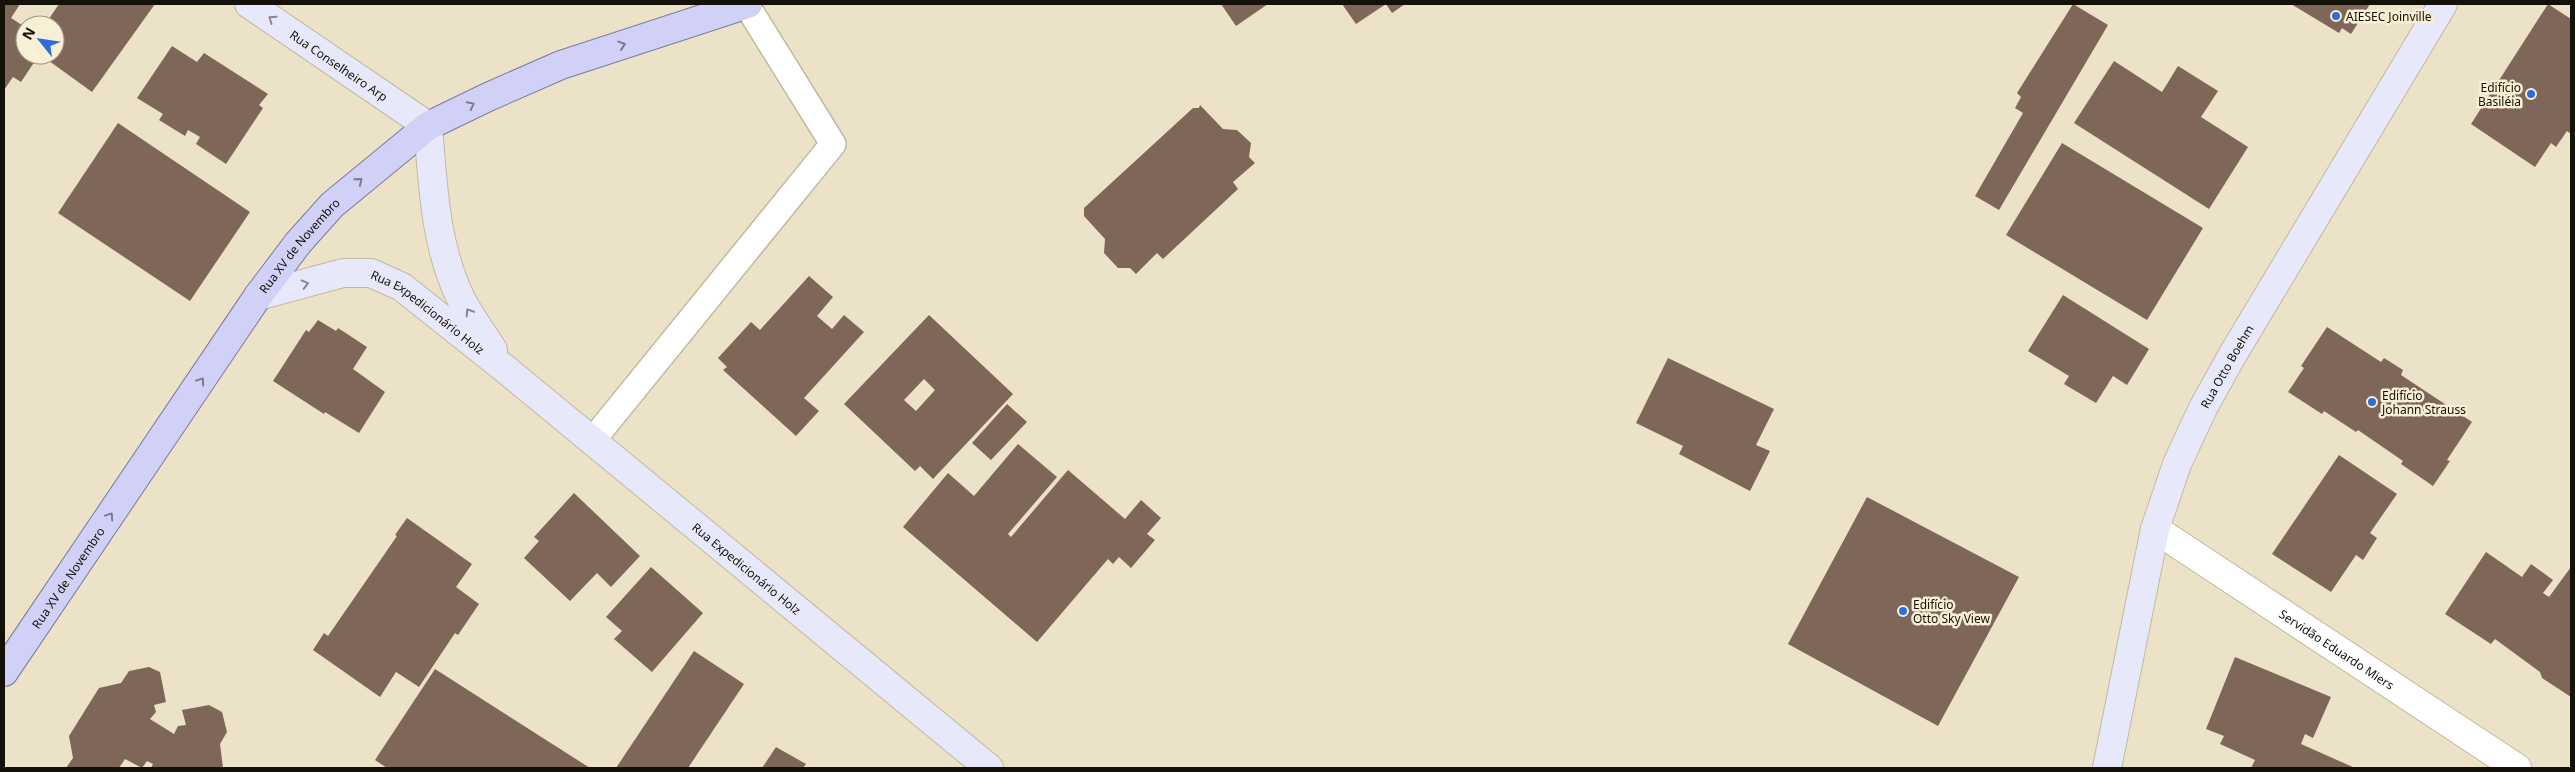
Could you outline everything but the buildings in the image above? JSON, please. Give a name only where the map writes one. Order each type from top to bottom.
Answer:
[{"type":"main road","name":"Rua Conselheiro Arp","points":[[249,4],[428,126]]},
{"type":"main road","name":"Rua XV de Novembro","points":[[4,672],[258,296],[298,243],[332,205],[428,126],[488,97],[562,65],[747,4]]},
{"type":"main road","name":"Rua Otto Boehm","points":[[2107,768],[2155,529],[2177,464],[2203,408],[2443,4]]},
{"type":"main road","name":"Rua Expedicionário Holz","points":[[428,126],[435,202],[445,260],[462,302],[504,368]]},
{"type":"main road","name":"Rua Expedicionário Holz","points":[[258,296],[343,273],[371,273],[402,287],[504,368],[989,768]]},
{"type":"street","name":"Servidão Eduardo Miers","points":[[2155,529],[2517,768]]},
{"type":"lane","points":[[592,441],[833,144],[747,4]]},
{"type":"place","name":"AIESEC Joinville","points":[[2336,16]]},
{"type":"place","name":"Edifício Basiléia","points":[[2531,94]]},
{"type":"place","name":"Edifício Johann Strauss","points":[[2372,402]]},
{"type":"place","name":"Edifício Otto Sky View","points":[[1903,611]]}]
